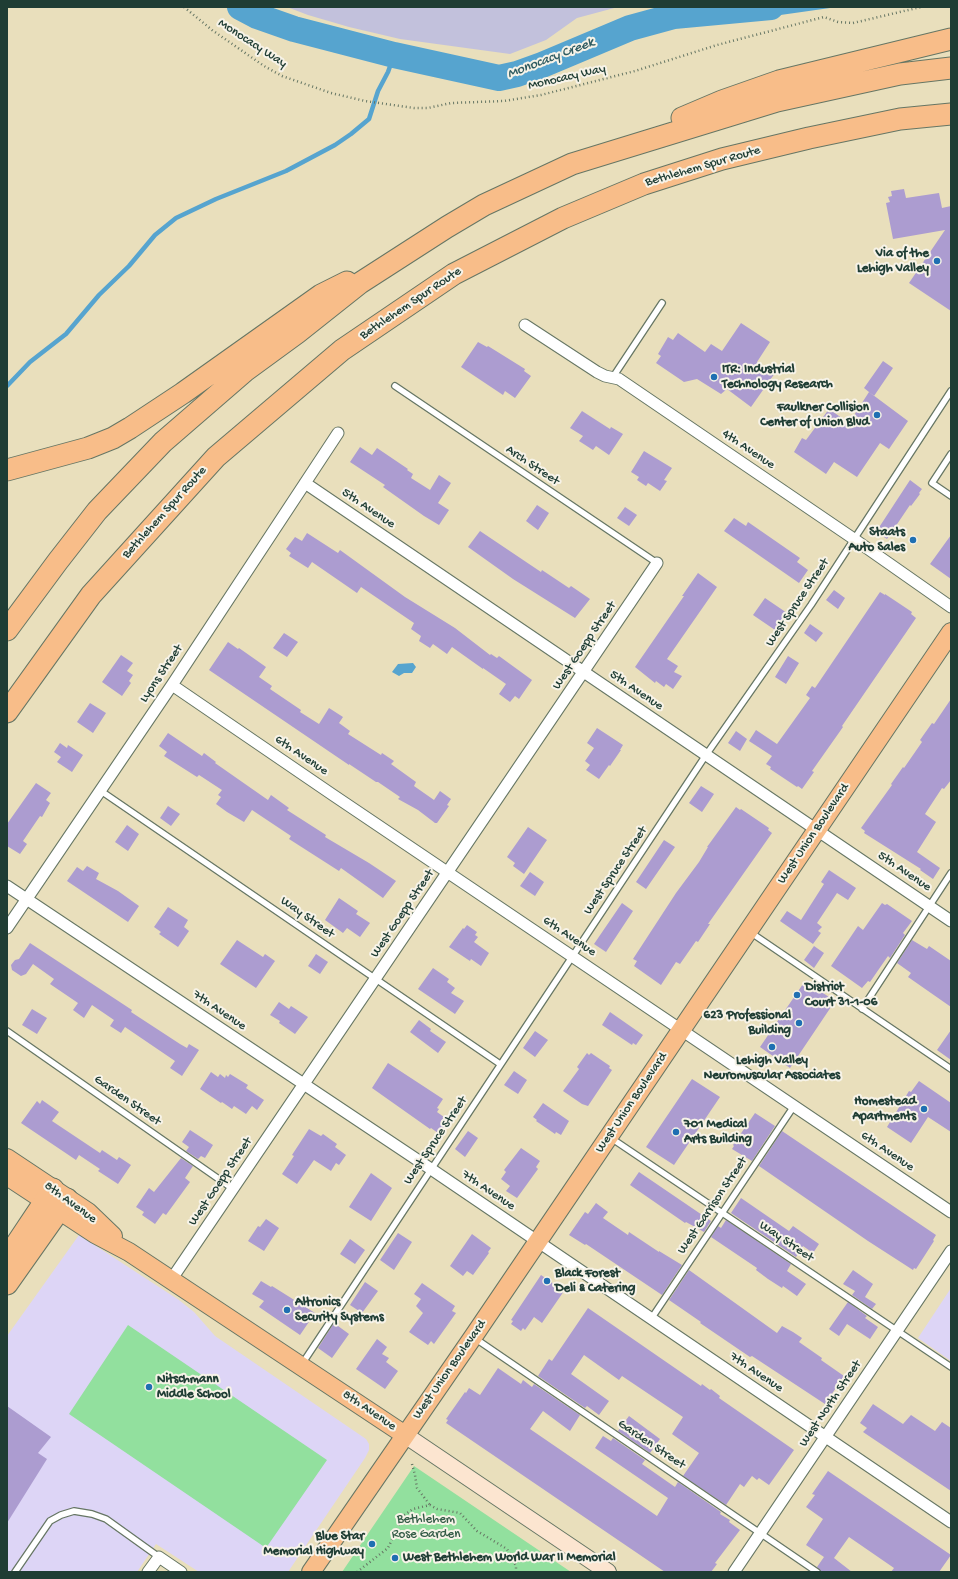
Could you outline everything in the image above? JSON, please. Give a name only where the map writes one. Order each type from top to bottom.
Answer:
[{"type":"highway","points":[[7,630],[58,561],[98,511],[163,442],[245,371],[297,333],[360,283],[447,227],[484,205],[572,164],[722,101],[779,81],[951,39]]},
{"type":"highway","points":[[572,164],[777,101],[900,74],[951,68]]},
{"type":"highway","name":"Bethlehem Spur Route","points":[[7,712],[91,595],[216,457],[342,350],[454,274],[563,218],[644,184],[722,159],[809,138],[900,119],[951,114]]},
{"type":"highway","points":[[7,470],[88,448],[113,438],[183,393],[321,295],[447,227]]},
{"type":"highway","points":[[7,1258],[56,1200]]},
{"type":"highway","points":[[7,1284],[56,1200]]},
{"type":"main road","name":"West Union Boulevard","points":[[311,1572],[473,1337],[951,632]]},
{"type":"main road","name":"8th Avenue","points":[[7,1158],[95,1234],[129,1252],[608,1572]]},
{"type":"main road","name":"8th Avenue","points":[[7,1176],[56,1200]]},
{"type":"street","name":"4th Avenue","points":[[525,325],[597,372],[605,376],[613,377],[626,384],[951,607]]},
{"type":"street","name":"Lyons Street","points":[[7,928],[172,685],[338,433]]},
{"type":"street","name":"5th Avenue","points":[[305,483],[951,921]]},
{"type":"street","name":"West Goepp Street","points":[[171,1280],[657,563]]},
{"type":"street","name":"6th Avenue","points":[[172,685],[951,1212]]},
{"type":"street","name":"7th Avenue","points":[[7,886],[431,1169],[825,1438],[951,1522]]},
{"type":"street","name":"West North Street","points":[[734,1572],[951,1251]]},
{"type":"street","points":[[148,1572],[158,1556],[181,1572]]},
{"type":"lane","points":[[613,377],[662,303]]},
{"type":"lane","name":"Arch Street","points":[[396,386],[657,563]]},
{"type":"lane","name":"West Spruce Street","points":[[301,1366],[706,755],[811,605],[951,391]]},
{"type":"lane","points":[[951,454],[932,483],[951,496]]},
{"type":"lane","name":"Way Street","points":[[101,791],[500,1064]]},
{"type":"lane","points":[[862,1009],[951,873]]},
{"type":"lane","points":[[748,931],[951,1070]]},
{"type":"lane","name":"Garden Street","points":[[7,1031],[233,1189]]},
{"type":"lane","name":"West Garrison Street","points":[[651,1319],[794,1106]]},
{"type":"lane","name":"Way Street","points":[[609,1136],[951,1367]]},
{"type":"lane","name":"Garden Street","points":[[473,1337],[817,1572]]},
{"type":"lane","points":[[15,1572],[46,1526],[55,1518],[68,1512],[92,1514],[106,1520],[158,1556]]},
{"type":"path","name":"Monocacy Way","points":[[184,7],[212,30],[264,66],[282,76],[331,93],[365,101],[397,107],[428,108],[451,102],[504,101],[541,95],[635,72],[717,45],[824,17],[838,22],[853,24],[921,7]]},
{"type":"path","points":[[412,1464],[416,1475],[417,1488],[430,1505],[437,1509],[460,1513],[477,1531],[507,1549],[516,1566],[516,1572]]},
{"type":"path","points":[[357,1572],[388,1548],[403,1516],[413,1509],[430,1505]]},
{"type":"shaded area","points":[[287,7],[618,7],[577,18],[546,40],[510,54],[400,39],[349,27]]},
{"type":"shaded area","name":"Nitschmann Middle School","points":[[79,1235],[179,1300],[194,1312],[215,1336],[366,1439],[369,1444],[369,1450],[365,1458],[288,1572],[199,1572],[156,1544],[137,1572],[7,1572],[7,1336]]},
{"type":"shaded area","points":[[951,1288],[951,1361],[918,1338]]},
{"type":"green space","points":[[128,1325],[327,1460],[266,1548],[69,1414]]},
{"type":"green space","name":"Bethlehem Rose Garden","points":[[414,1466],[571,1572],[342,1572]]},
{"type":"water","points":[[671,7],[837,7],[731,22],[676,23]]},
{"type":"water","points":[[413,663],[416,667],[412,673],[404,673],[399,676],[392,672],[398,664]]},
{"type":"building","name":"Via of the Lehigh Valley","points":[[904,189],[906,198],[939,193],[942,208],[951,206],[951,311],[909,283],[945,230],[893,239],[886,203],[890,202],[888,197],[892,196],[891,191]]},
{"type":"building","points":[[741,323],[770,342],[757,362],[775,373],[751,407],[727,389],[721,394],[697,379],[684,382],[656,363],[661,356],[658,354],[668,337],[673,340],[678,333],[705,352],[711,344],[722,351]]},
{"type":"building","points":[[478,342],[487,347],[488,346],[525,369],[524,371],[531,376],[515,398],[505,391],[503,395],[461,367]]},
{"type":"building","points":[[883,361],[893,368],[874,396],[864,388]]},
{"type":"building","name":"Faulkner Collision Center of Union Blvd","points":[[869,392],[908,421],[889,449],[880,443],[857,477],[834,462],[826,474],[794,452],[802,438],[806,440],[829,409],[849,423]]},
{"type":"building","points":[[582,411],[610,429],[611,427],[623,434],[609,455],[596,446],[593,450],[579,441],[583,436],[570,428]]},
{"type":"building","points":[[360,447],[372,455],[377,448],[408,469],[407,470],[413,474],[411,478],[430,490],[439,475],[451,483],[438,503],[449,510],[439,525],[383,487],[385,485],[350,462]]},
{"type":"building","points":[[644,451],[672,468],[664,480],[667,481],[660,491],[648,483],[646,486],[637,480],[639,477],[631,472]]},
{"type":"building","points":[[910,480],[922,489],[919,493],[920,494],[911,506],[910,505],[887,539],[876,532]]},
{"type":"building","points":[[537,505],[549,513],[538,530],[526,521]]},
{"type":"building","points":[[625,507],[637,515],[629,526],[617,518]]},
{"type":"building","points":[[734,518],[746,526],[748,522],[800,558],[797,562],[808,570],[799,583],[724,531]]},
{"type":"building","points":[[480,531],[541,572],[542,570],[569,588],[571,586],[590,599],[575,618],[513,579],[468,547]]},
{"type":"building","points":[[307,533],[338,553],[340,550],[405,597],[455,628],[490,655],[491,654],[497,658],[499,656],[532,680],[519,699],[515,696],[510,702],[499,694],[506,684],[452,647],[447,654],[433,644],[430,648],[419,641],[421,636],[411,629],[414,623],[361,587],[357,593],[312,562],[308,568],[289,556],[291,553],[286,549],[295,537],[302,541]]},
{"type":"building","points":[[951,535],[951,579],[930,564]]},
{"type":"building","points":[[698,573],[717,587],[667,659],[678,666],[674,672],[682,676],[673,689],[666,684],[664,687],[656,681],[655,683],[635,667]]},
{"type":"building","points":[[834,590],[845,598],[838,609],[826,600]]},
{"type":"building","points":[[880,592],[912,612],[911,614],[916,618],[812,771],[814,772],[802,789],[798,786],[797,787],[770,769],[771,767],[766,764],[772,756],[749,741],[756,730],[777,744],[810,698],[806,695],[812,686],[815,688]]},
{"type":"building","points":[[765,598],[787,613],[775,630],[753,615]]},
{"type":"building","points":[[810,624],[823,633],[816,642],[804,633]]},
{"type":"building","points":[[284,633],[298,642],[287,657],[273,648]]},
{"type":"building","points":[[228,642],[266,667],[259,677],[272,686],[270,689],[301,710],[300,712],[319,724],[329,708],[343,717],[339,723],[350,731],[348,734],[381,755],[382,753],[394,761],[391,764],[416,782],[414,786],[434,800],[440,791],[451,799],[447,805],[449,806],[437,823],[398,799],[400,797],[349,765],[209,670]]},
{"type":"building","points":[[121,655],[133,663],[127,671],[133,675],[129,681],[131,683],[122,696],[102,682]]},
{"type":"building","points":[[788,656],[799,663],[786,684],[775,677]]},
{"type":"building","points":[[951,699],[951,780],[944,789],[942,788],[925,814],[936,822],[917,852],[940,868],[933,879],[920,870],[921,869],[864,833],[865,831],[861,828],[922,742],[920,740],[932,723],[934,724]]},
{"type":"building","points":[[90,703],[106,713],[93,733],[77,722]]},
{"type":"building","points":[[597,728],[623,745],[610,766],[609,765],[599,779],[586,770],[590,765],[585,761],[594,748],[587,743]]},
{"type":"building","points":[[736,731],[747,739],[740,751],[728,743]]},
{"type":"building","points":[[168,733],[202,756],[204,753],[216,762],[215,763],[268,800],[271,795],[289,808],[287,810],[326,835],[325,837],[396,881],[383,898],[341,868],[339,871],[289,839],[291,836],[252,810],[244,822],[227,812],[216,804],[221,797],[218,795],[222,790],[199,775],[197,777],[164,756],[167,752],[159,746]]},
{"type":"building","points":[[60,743],[67,748],[68,745],[83,755],[72,772],[57,762],[61,757],[54,752]]},
{"type":"building","points":[[36,783],[51,793],[46,800],[50,803],[42,817],[40,816],[23,841],[27,844],[20,854],[7,846],[7,824]]},
{"type":"building","points":[[701,786],[714,794],[702,812],[689,803]]},
{"type":"building","points":[[168,806],[180,814],[171,826],[160,818]]},
{"type":"building","points":[[736,807],[769,828],[768,830],[772,833],[708,924],[710,924],[698,942],[696,941],[680,964],[676,962],[661,985],[634,966],[637,961],[633,959],[676,893],[699,862],[707,847]]},
{"type":"building","points":[[127,825],[139,834],[128,851],[115,842]]},
{"type":"building","points":[[528,827],[547,840],[524,874],[513,866],[515,863],[507,857]]},
{"type":"building","points":[[664,840],[675,847],[646,889],[636,882]]},
{"type":"building","points":[[87,866],[99,873],[96,879],[118,891],[139,906],[128,922],[67,881],[77,867],[83,871]]},
{"type":"building","points":[[829,870],[856,888],[848,900],[837,893],[817,923],[822,927],[818,931],[821,933],[813,944],[780,921],[787,911],[801,920],[824,884],[821,882]]},
{"type":"building","points":[[530,872],[544,882],[535,896],[520,886]]},
{"type":"building","points":[[339,898],[358,911],[356,914],[370,923],[360,937],[347,928],[343,933],[325,920]]},
{"type":"building","points":[[622,903],[633,911],[606,952],[594,944]]},
{"type":"building","points":[[882,903],[885,905],[887,904],[912,921],[903,933],[905,935],[890,958],[888,956],[870,982],[868,981],[862,988],[831,966],[858,926],[863,930]]},
{"type":"building","points":[[168,907],[188,920],[184,927],[189,931],[178,947],[159,934],[161,932],[154,927]]},
{"type":"building","points":[[467,925],[477,932],[475,935],[478,937],[474,942],[489,953],[481,966],[471,959],[470,961],[449,947]]},
{"type":"building","points":[[237,940],[263,957],[265,954],[275,961],[256,988],[220,964]]},
{"type":"building","points":[[912,940],[927,949],[929,946],[951,961],[951,1007],[908,977],[911,973],[897,963]]},
{"type":"building","points":[[30,943],[132,1010],[131,1012],[180,1044],[187,1048],[189,1044],[199,1050],[182,1076],[170,1068],[175,1061],[125,1027],[121,1033],[110,1026],[114,1020],[92,1005],[84,1018],[73,1010],[78,1003],[50,984],[54,979],[33,964],[26,974],[21,976],[12,970],[11,965],[15,960],[19,959]]},
{"type":"building","points":[[814,946],[824,953],[814,968],[804,960]]},
{"type":"building","points":[[316,954],[328,962],[320,974],[308,966]]},
{"type":"building","points":[[433,968],[449,979],[447,982],[455,988],[451,993],[464,1001],[455,1014],[418,989]]},
{"type":"building","name":"623 Professional Building","points":[[805,981],[835,1001],[790,1068],[760,1047]]},
{"type":"building","points":[[279,1002],[289,1009],[291,1006],[308,1017],[295,1034],[279,1023],[280,1021],[270,1015]]},
{"type":"building","points":[[32,1009],[47,1018],[37,1034],[22,1025]]},
{"type":"building","points":[[610,1012],[643,1035],[636,1045],[633,1043],[632,1045],[602,1025]]},
{"type":"building","points":[[419,1020],[431,1029],[430,1031],[446,1042],[438,1053],[410,1032]]},
{"type":"building","points":[[951,1030],[951,1060],[937,1050]]},
{"type":"building","points":[[535,1031],[548,1040],[535,1057],[523,1048]]},
{"type":"building","points":[[587,1053],[589,1055],[591,1053],[610,1066],[609,1068],[612,1070],[588,1106],[582,1104],[563,1091],[579,1069],[577,1067]]},
{"type":"building","points":[[388,1063],[443,1099],[437,1108],[439,1109],[437,1112],[448,1120],[441,1132],[438,1133],[431,1128],[430,1129],[372,1088]]},
{"type":"building","points":[[514,1071],[527,1080],[518,1094],[504,1085]]},
{"type":"building","points":[[211,1072],[218,1077],[220,1074],[225,1078],[226,1075],[228,1077],[230,1074],[248,1085],[246,1088],[264,1100],[257,1110],[252,1106],[246,1114],[234,1106],[232,1109],[200,1089]]},
{"type":"building","name":"701 Medical Arts Building","points":[[692,1079],[720,1097],[674,1165],[646,1147]]},
{"type":"building","name":"Homestead Apartments","points":[[919,1081],[951,1103],[951,1132],[928,1117],[911,1143],[887,1127],[909,1091],[911,1092]]},
{"type":"building","points":[[42,1100],[59,1112],[52,1121],[100,1153],[102,1150],[117,1160],[119,1157],[131,1165],[118,1184],[98,1171],[100,1169],[79,1155],[76,1160],[21,1123],[37,1101],[40,1104]]},
{"type":"building","points":[[543,1103],[569,1121],[561,1135],[556,1132],[555,1134],[536,1121],[537,1120],[533,1117]]},
{"type":"building","points":[[755,1113],[775,1126],[752,1161],[732,1149],[734,1146],[733,1145]]},
{"type":"building","points":[[309,1129],[321,1136],[323,1134],[337,1144],[335,1147],[346,1155],[339,1165],[336,1163],[331,1171],[314,1160],[297,1184],[282,1174],[294,1156],[292,1155]]},
{"type":"building","points":[[190,1130],[213,1145],[205,1158],[201,1156],[198,1159],[186,1151],[189,1147],[182,1142]]},
{"type":"building","points":[[468,1131],[478,1138],[465,1157],[455,1149]]},
{"type":"building","points":[[782,1131],[936,1235],[933,1240],[934,1241],[916,1269],[914,1268],[913,1270],[868,1241],[759,1166]]},
{"type":"building","points":[[521,1148],[540,1161],[536,1167],[538,1169],[517,1198],[506,1191],[510,1186],[501,1179],[506,1172],[504,1170]]},
{"type":"building","points":[[181,1158],[193,1166],[185,1178],[190,1182],[166,1215],[163,1213],[155,1224],[142,1215],[144,1212],[136,1207],[149,1188],[154,1192]]},
{"type":"building","points":[[639,1172],[711,1221],[704,1232],[686,1222],[685,1223],[630,1185]]},
{"type":"building","points":[[371,1173],[392,1188],[371,1221],[349,1207]]},
{"type":"building","points":[[741,1198],[789,1231],[793,1226],[819,1244],[813,1253],[803,1246],[796,1257],[731,1213]]},
{"type":"building","points":[[596,1203],[608,1212],[603,1218],[628,1235],[629,1232],[682,1265],[662,1295],[586,1244],[585,1245],[569,1235],[585,1212],[588,1214]]},
{"type":"building","points":[[266,1219],[279,1228],[264,1251],[248,1241],[258,1226],[260,1227]]},
{"type":"building","points":[[726,1220],[791,1264],[787,1271],[806,1284],[797,1296],[783,1286],[782,1288],[768,1279],[756,1270],[757,1268],[711,1237],[718,1226],[721,1228]]},
{"type":"building","points":[[398,1233],[412,1242],[394,1270],[380,1260]]},
{"type":"building","points":[[472,1234],[491,1248],[473,1275],[467,1271],[463,1276],[450,1266]]},
{"type":"building","points":[[350,1239],[365,1250],[355,1264],[340,1254]]},
{"type":"building","points":[[689,1270],[777,1333],[782,1326],[802,1338],[799,1342],[844,1376],[825,1404],[752,1356],[750,1357],[669,1300]]},
{"type":"building","points":[[853,1270],[873,1284],[865,1297],[876,1304],[872,1309],[852,1295],[855,1291],[843,1284]]},
{"type":"building","points":[[541,1275],[564,1291],[542,1323],[534,1317],[525,1330],[523,1328],[521,1331],[511,1324],[513,1321],[511,1320]]},
{"type":"building","name":"Altronics Security Systems","points":[[261,1281],[271,1287],[272,1286],[315,1313],[300,1335],[259,1307],[264,1301],[252,1294]]},
{"type":"building","points":[[365,1282],[378,1291],[362,1313],[350,1305]]},
{"type":"building","points":[[422,1283],[455,1306],[452,1311],[456,1313],[434,1344],[431,1341],[428,1345],[409,1332],[423,1313],[416,1306],[421,1299],[414,1294]]},
{"type":"building","points":[[848,1302],[867,1316],[865,1318],[878,1327],[870,1339],[847,1324],[839,1336],[829,1329]]},
{"type":"building","points":[[588,1308],[701,1386],[702,1384],[710,1390],[711,1389],[720,1396],[719,1398],[794,1450],[769,1485],[759,1478],[757,1480],[752,1476],[744,1487],[740,1484],[726,1505],[683,1476],[699,1453],[672,1434],[683,1417],[622,1376],[619,1380],[584,1355],[571,1374],[609,1401],[599,1415],[587,1406],[585,1408],[538,1376],[549,1359],[552,1361]]},
{"type":"building","points":[[334,1323],[349,1334],[332,1358],[318,1348]]},
{"type":"building","points":[[377,1339],[387,1347],[382,1354],[389,1358],[386,1362],[398,1371],[385,1389],[356,1369]]},
{"type":"building","points":[[498,1368],[521,1384],[523,1380],[532,1387],[534,1384],[580,1415],[570,1431],[543,1411],[530,1429],[657,1516],[668,1498],[595,1448],[603,1436],[611,1441],[613,1438],[645,1460],[642,1464],[675,1487],[678,1482],[730,1520],[729,1522],[740,1530],[715,1563],[717,1564],[711,1572],[665,1572],[446,1423],[448,1420],[446,1419],[465,1392],[466,1393],[469,1388],[480,1395]]},
{"type":"building","points":[[873,1404],[903,1424],[911,1415],[935,1431],[942,1422],[951,1428],[951,1491],[863,1432],[867,1428],[860,1423]]},
{"type":"building","points":[[7,1406],[51,1437],[38,1453],[47,1459],[7,1523]]},
{"type":"building","points":[[629,1416],[660,1439],[650,1453],[618,1431]]},
{"type":"building","points":[[828,1471],[951,1555],[939,1572],[891,1572],[894,1568],[849,1537],[834,1558],[852,1572],[821,1572],[817,1567],[824,1557],[806,1545],[823,1519],[806,1507],[815,1495],[812,1494]]},
{"type":"waterway","name":"Monocacy Creek","points":[[240,7],[257,16],[294,29],[394,55],[499,78],[517,74],[542,65],[630,28],[674,16],[771,7]]},
{"type":"waterway","points":[[7,386],[30,362],[66,334],[99,295],[129,266],[155,235],[176,218],[216,199],[286,171],[335,145],[369,119],[378,91],[388,72],[394,55]]},
{"type":"place","name":"Via of the Lehigh Valley","points":[[937,261]]},
{"type":"place","name":"ITR: Industrial Technology Research","points":[[714,377]]},
{"type":"place","name":"Faulkner Collision Center of Union Blvd","points":[[877,415]]},
{"type":"place","name":"Staats Auto Sales","points":[[913,540]]},
{"type":"place","name":"District Court 31-1-06","points":[[797,995]]},
{"type":"place","name":"623 Professional Building","points":[[799,1023]]},
{"type":"place","name":"Lehigh Valley Neuromuscular Associates","points":[[772,1047]]},
{"type":"place","name":"Homestead Apartments","points":[[924,1109]]},
{"type":"place","name":"701 Medical Arts Building","points":[[676,1132]]},
{"type":"place","name":"Black Forest Deli & Catering","points":[[547,1281]]},
{"type":"place","name":"Altronics Security Systems","points":[[287,1310]]},
{"type":"place","name":"Nitschmann Middle School","points":[[149,1387]]},
{"type":"place","name":"Blue Star Memorial Highway","points":[[372,1544]]},
{"type":"place","name":"West Bethlehem World War II Memorial","points":[[395,1558]]}]
